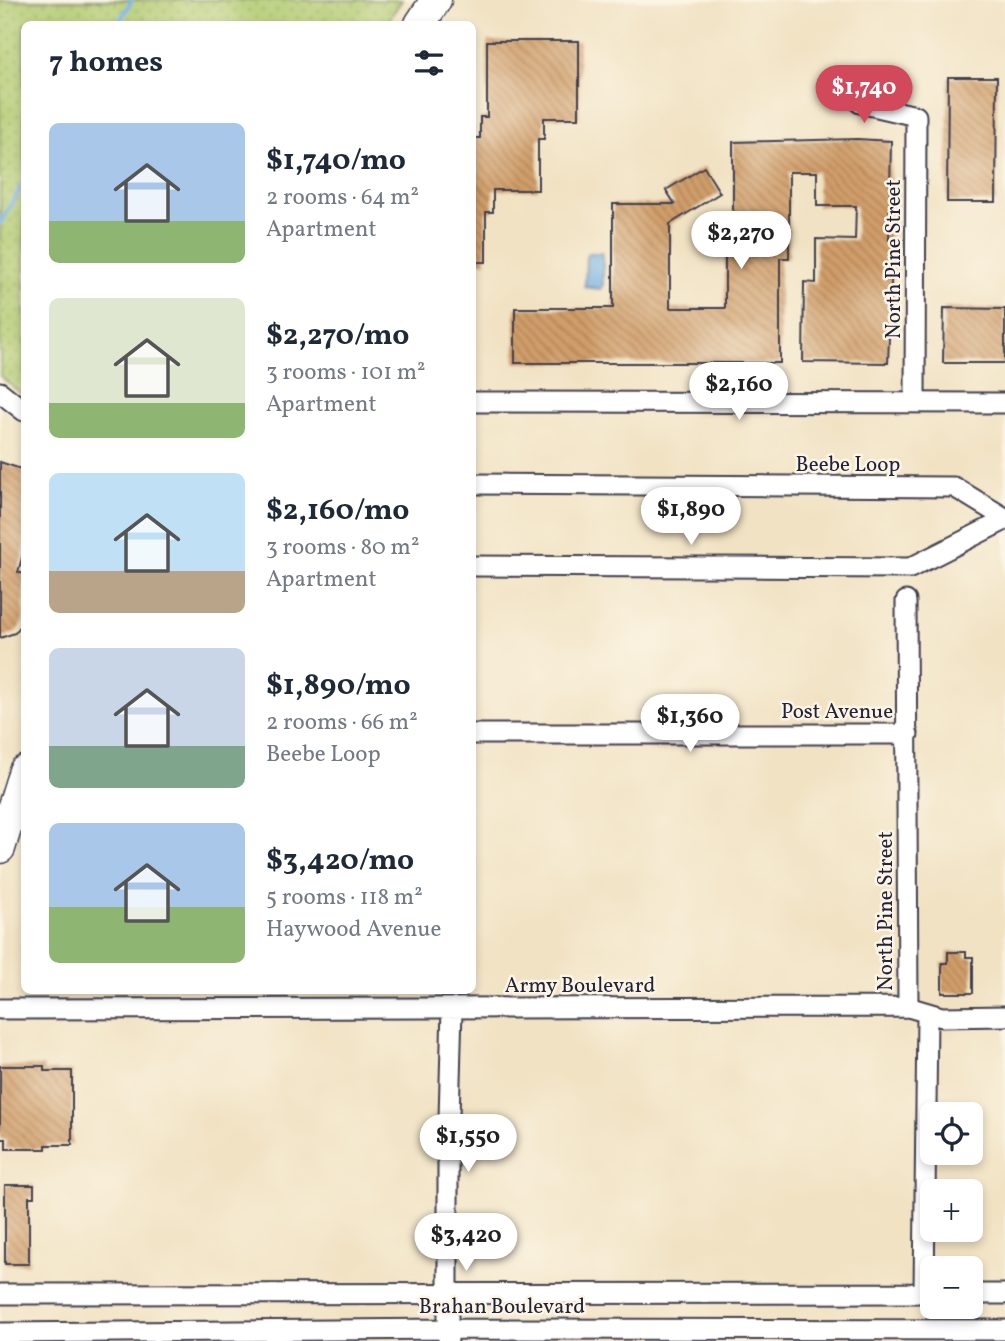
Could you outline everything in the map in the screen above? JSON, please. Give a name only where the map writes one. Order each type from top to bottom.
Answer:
[{"type":"main road","points":[[422,21],[436,0]]},
{"type":"main road","points":[[0,848],[21,781]]},
{"type":"street","name":"North Pine Street","points":[[841,82],[860,103],[916,116],[915,402]]},
{"type":"street","points":[[0,393],[21,409]]},
{"type":"street","points":[[476,402],[1005,403]]},
{"type":"street","name":"Beebe Loop","points":[[476,484],[954,487],[1005,519]]},
{"type":"street","points":[[476,566],[910,568],[1005,519]]},
{"type":"street","name":"North Pine Street","points":[[906,601],[908,1007],[942,1017],[1005,1016]]},
{"type":"street","name":"Post Avenue","points":[[476,734],[908,734]]},
{"type":"street","name":"Army Boulevard","points":[[0,1009],[908,1007]]},
{"type":"street","points":[[447,1335],[452,1008]]},
{"type":"street","points":[[927,1014],[928,1256]]},
{"type":"street","name":"Brahan Boulevard","points":[[0,1294],[920,1293]]},
{"type":"street","points":[[983,1294],[1005,1294]]},
{"type":"street","name":"Brahan Boulevard","points":[[0,1333],[447,1335],[1005,1330]]},
{"type":"green space","points":[[0,0],[402,0],[388,21],[21,21],[21,394],[0,376]]},
{"type":"water","points":[[588,253],[601,253],[603,256],[601,289],[585,287]]},
{"type":"building","points":[[487,41],[579,41],[579,118],[544,118],[544,139],[538,139],[538,190],[493,190],[493,212],[486,212],[486,262],[476,262],[476,138],[480,138],[480,117],[487,117]]},
{"type":"building","points":[[948,77],[997,77],[996,202],[947,202]]},
{"type":"building","points":[[857,139],[891,141],[889,240],[892,240],[892,258],[888,363],[803,362],[804,282],[816,283],[816,239],[855,240],[856,206],[817,206],[817,172],[789,172],[789,258],[780,258],[780,363],[515,363],[515,308],[613,308],[613,204],[675,204],[666,190],[704,167],[720,193],[670,224],[670,308],[725,308],[725,237],[733,237],[733,142]]},
{"type":"building","points":[[944,308],[1005,309],[1005,363],[943,363]]},
{"type":"building","points":[[0,462],[21,469],[21,562],[18,572],[21,573],[21,625],[15,633],[0,638]]},
{"type":"building","points":[[948,952],[966,952],[966,957],[973,957],[973,993],[942,993],[942,963],[948,963]]},
{"type":"building","points":[[0,1066],[44,1066],[44,1071],[72,1071],[72,1145],[46,1145],[46,1149],[6,1149],[6,1139],[0,1139]]},
{"type":"building","points":[[5,1185],[34,1185],[34,1197],[29,1197],[29,1264],[5,1264]]},
{"type":"waterway","points":[[120,21],[132,0]]},
{"type":"waterway","points":[[0,223],[21,187]]}]
